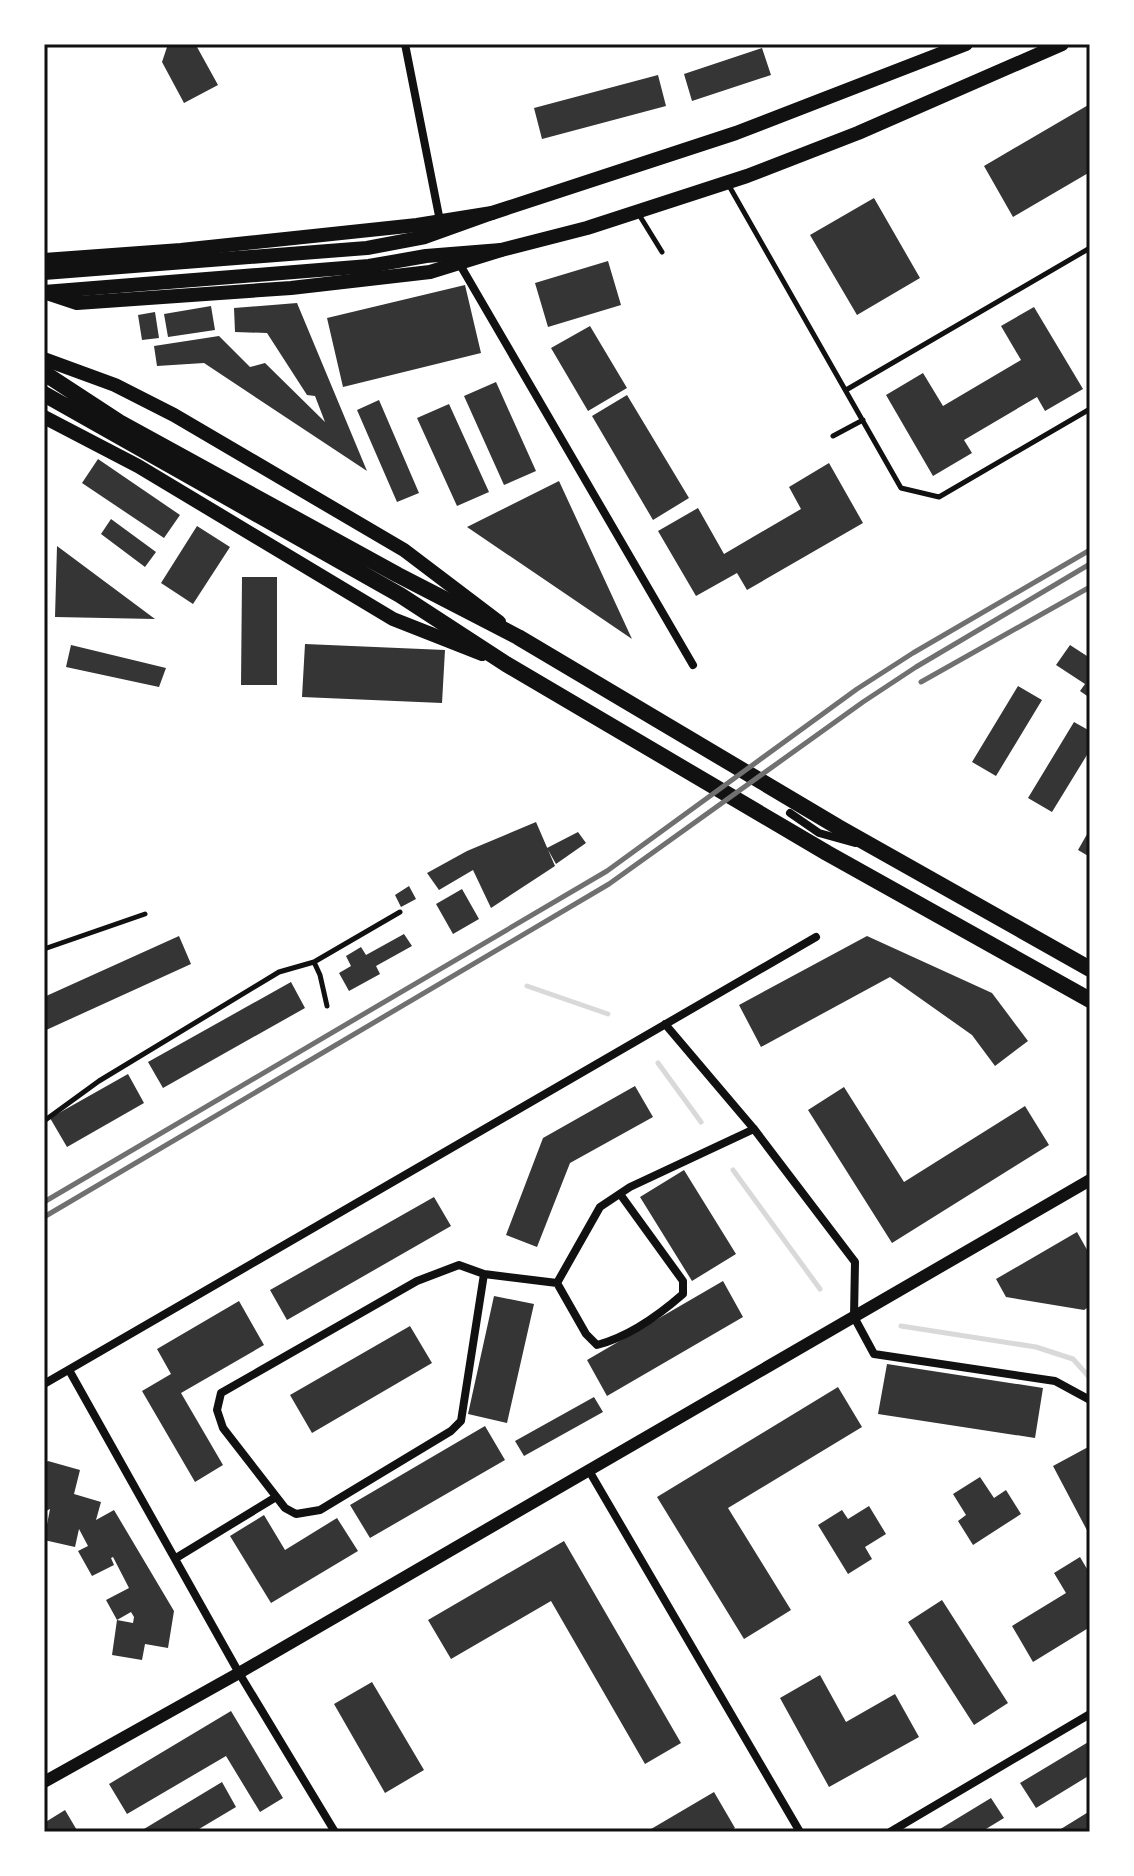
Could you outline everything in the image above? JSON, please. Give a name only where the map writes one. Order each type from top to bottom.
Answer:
[{"type":"highway","points":[[44,373],[119,422],[518,637],[838,827],[1090,966]]},
{"type":"highway","points":[[44,394],[400,595],[506,664],[827,853],[1090,1000]]},
{"type":"main road","points":[[44,273],[367,248],[425,237],[736,133],[966,44]]},
{"type":"main road","points":[[44,292],[77,303],[260,291],[430,272],[587,228],[727,182],[858,133],[1062,44]]},
{"type":"main road","points":[[44,260],[181,250],[492,213]]},
{"type":"main road","points":[[44,292],[369,266],[426,256],[501,250]]},
{"type":"main road","points":[[44,359],[115,385],[174,415],[404,550],[518,637]]},
{"type":"main road","points":[[44,417],[138,466],[393,619],[506,664]]},
{"type":"street","points":[[405,44],[440,221]]},
{"type":"street","points":[[459,263],[693,665]]},
{"type":"street","points":[[790,813],[819,833],[890,852],[1090,966]]},
{"type":"street","points":[[44,1384],[816,937]]},
{"type":"street","points":[[665,1024],[754,1129],[855,1262],[854,1317],[874,1354],[1055,1381],[1090,1400]]},
{"type":"street","points":[[557,1283],[600,1207],[620,1194],[754,1129]]},
{"type":"street","points":[[44,1782],[239,1673],[1090,1180]]},
{"type":"street","points":[[557,1283],[586,1334],[597,1345],[613,1341],[683,1294],[683,1281],[620,1194]]},
{"type":"street","points":[[484,1274],[461,1421],[451,1431],[320,1510],[296,1514],[285,1508],[223,1428],[217,1410],[221,1393],[417,1281],[459,1265],[484,1274],[557,1283]]},
{"type":"street","points":[[69,1370],[239,1673],[335,1832]]},
{"type":"street","points":[[587,1469],[800,1832]]},
{"type":"street","points":[[176,1558],[276,1497]]},
{"type":"street","points":[[890,1832],[1090,1714]]},
{"type":"lane","points":[[727,182],[901,488],[939,497],[1090,409]]},
{"type":"lane","points":[[638,212],[662,252]]},
{"type":"lane","points":[[846,390],[1090,248]]},
{"type":"lane","points":[[833,436],[863,420]]},
{"type":"lane","points":[[44,1121],[99,1081],[279,972],[314,962],[400,912]]},
{"type":"lane","points":[[44,949],[145,914]]},
{"type":"lane","points":[[314,962],[327,1006]]},
{"type":"building","points":[[168,44],[204,44],[197,47],[218,85],[184,103],[162,62]]},
{"type":"building","points":[[762,48],[771,75],[692,101],[684,74]]},
{"type":"building","points":[[658,75],[666,106],[542,139],[534,108]]},
{"type":"building","points":[[1090,104],[1090,172],[1013,217],[984,166]]},
{"type":"building","points":[[874,198],[920,278],[857,315],[810,235]]},
{"type":"building","points":[[608,261],[621,305],[548,327],[535,283]]},
{"type":"building","points":[[465,285],[481,353],[343,387],[327,318]]},
{"type":"building","points":[[297,303],[367,471],[204,363],[157,366],[154,346],[219,336],[250,367],[265,363],[325,422],[315,396],[307,395],[267,333],[235,332],[234,308]]},
{"type":"building","points":[[211,306],[215,330],[168,337],[164,314]]},
{"type":"building","points":[[1034,307],[1083,389],[1045,411],[1037,397],[964,440],[972,453],[933,476],[886,395],[923,373],[943,406],[1021,360],[1001,326]]},
{"type":"building","points":[[155,312],[159,338],[142,340],[138,315]]},
{"type":"building","points":[[590,326],[627,388],[588,411],[551,348]]},
{"type":"building","points":[[496,382],[536,471],[504,485],[464,396]]},
{"type":"building","points":[[627,395],[689,498],[653,520],[592,416]]},
{"type":"building","points":[[379,400],[419,493],[397,502],[357,410]]},
{"type":"building","points":[[449,404],[489,492],[457,506],[417,418]]},
{"type":"building","points":[[98,459],[180,515],[164,538],[82,483]]},
{"type":"building","points":[[829,463],[863,523],[747,590],[737,573],[696,596],[658,531],[698,508],[724,554],[801,509],[789,487]]},
{"type":"building","points":[[559,481],[632,639],[467,527]]},
{"type":"building","points":[[111,519],[156,552],[145,567],[101,534]]},
{"type":"building","points":[[197,526],[230,547],[193,604],[161,583]]},
{"type":"building","points":[[57,546],[155,619],[55,617]]},
{"type":"building","points":[[242,577],[277,577],[277,685],[241,685]]},
{"type":"building","points":[[305,644],[445,650],[442,703],[302,697]]},
{"type":"building","points":[[71,645],[166,668],[159,687],[66,667]]},
{"type":"building","points":[[1070,645],[1090,658],[1090,698],[1080,691],[1085,684],[1056,665]]},
{"type":"building","points":[[1018,686],[1042,700],[996,776],[972,762]]},
{"type":"building","points":[[1074,722],[1090,731],[1090,750],[1052,812],[1028,798]]},
{"type":"building","points":[[536,822],[555,866],[491,908],[473,870],[439,890],[427,873],[467,851]]},
{"type":"building","points":[[1090,829],[1090,857],[1078,850]]},
{"type":"building","points":[[578,832],[586,843],[556,864],[547,848]]},
{"type":"building","points":[[409,886],[416,899],[401,907],[395,895]]},
{"type":"building","points":[[462,889],[479,919],[453,934],[436,904]]},
{"type":"building","points":[[404,934],[412,946],[376,966],[380,974],[349,991],[339,973],[351,966],[346,956],[361,947],[366,955]]},
{"type":"building","points":[[179,936],[191,964],[44,1031],[44,997]]},
{"type":"building","points":[[867,936],[992,993],[1028,1041],[995,1066],[972,1035],[890,977],[761,1047],[739,1005]]},
{"type":"building","points":[[291,982],[305,1008],[163,1088],[148,1062]]},
{"type":"building","points":[[128,1074],[144,1103],[67,1147],[50,1118]]},
{"type":"building","points":[[635,1086],[653,1117],[570,1163],[537,1247],[506,1235],[543,1138]]},
{"type":"building","points":[[844,1087],[904,1182],[1025,1106],[1049,1145],[892,1243],[808,1110]]},
{"type":"building","points":[[684,1170],[736,1254],[692,1281],[640,1197]]},
{"type":"building","points":[[434,1197],[451,1226],[287,1320],[270,1290]]},
{"type":"building","points":[[1077,1232],[1090,1255],[1090,1306],[1084,1310],[1006,1297],[996,1279]]},
{"type":"building","points":[[723,1281],[743,1317],[607,1396],[587,1360]]},
{"type":"building","points":[[494,1296],[534,1304],[507,1423],[468,1414]]},
{"type":"building","points":[[239,1301],[264,1345],[181,1393],[223,1465],[195,1482],[142,1391],[171,1374],[157,1349]]},
{"type":"building","points":[[410,1326],[432,1363],[312,1433],[290,1395]]},
{"type":"building","points":[[887,1364],[1043,1388],[1035,1438],[878,1414]]},
{"type":"building","points":[[838,1387],[862,1427],[728,1508],[791,1610],[744,1639],[657,1497]]},
{"type":"building","points":[[594,1397],[603,1412],[524,1456],[515,1441]]},
{"type":"building","points":[[485,1426],[505,1460],[370,1538],[350,1505]]},
{"type":"building","points":[[1090,1446],[1090,1536],[1053,1466]]},
{"type":"building","points":[[48,1461],[80,1470],[74,1494],[101,1502],[96,1520],[114,1510],[174,1611],[168,1648],[145,1644],[142,1660],[112,1655],[117,1620],[106,1600],[129,1588],[113,1557],[114,1565],[92,1576],[78,1551],[88,1546],[79,1529],[75,1547],[44,1540],[50,1509],[44,1512],[44,1464]],"holes":[[[131,1612],[134,1617],[133,1623],[117,1620]]]},
{"type":"building","points":[[980,1477],[994,1498],[1006,1490],[1021,1514],[973,1545],[958,1521],[966,1515],[953,1494]]},
{"type":"building","points":[[869,1506],[886,1534],[865,1547],[872,1559],[848,1574],[818,1525],[842,1510],[848,1519]]},
{"type":"building","points":[[264,1515],[285,1550],[337,1518],[358,1551],[271,1603],[230,1536]]},
{"type":"building","points":[[564,1541],[681,1743],[645,1764],[551,1601],[451,1659],[428,1620]]},
{"type":"building","points":[[1080,1557],[1090,1574],[1090,1627],[1033,1662],[1012,1626],[1066,1593],[1054,1573]]},
{"type":"building","points":[[942,1600],[1008,1703],[974,1725],[908,1622]]},
{"type":"building","points":[[820,1675],[846,1722],[895,1694],[919,1737],[829,1787],[780,1698]]},
{"type":"building","points":[[372,1682],[424,1770],[385,1793],[334,1704]]},
{"type":"building","points":[[231,1711],[283,1798],[260,1812],[226,1756],[127,1814],[109,1784]]},
{"type":"building","points":[[1090,1741],[1090,1775],[1036,1808],[1020,1783]]},
{"type":"building","points":[[222,1782],[236,1807],[194,1832],[139,1832]]},
{"type":"building","points":[[714,1792],[735,1828],[728,1832],[646,1832]]},
{"type":"building","points":[[991,1798],[1004,1818],[981,1832],[935,1832]]},
{"type":"building","points":[[65,1810],[78,1832],[44,1832],[44,1823]]},
{"type":"building","points":[[1090,1811],[1090,1832],[1056,1832]]},
{"type":"waterway","points":[[527,986],[608,1014]]},
{"type":"waterway","points":[[658,1063],[701,1122]]},
{"type":"waterway","points":[[733,1170],[820,1289]]},
{"type":"waterway","points":[[901,1326],[1036,1347],[1073,1359],[1090,1378]]},
{"type":"railway","points":[[44,1202],[607,871],[857,689],[1090,550]]},
{"type":"railway","points":[[44,1217],[609,884],[863,702],[1090,564]]},
{"type":"railway","points":[[921,682],[1090,587]]}]
